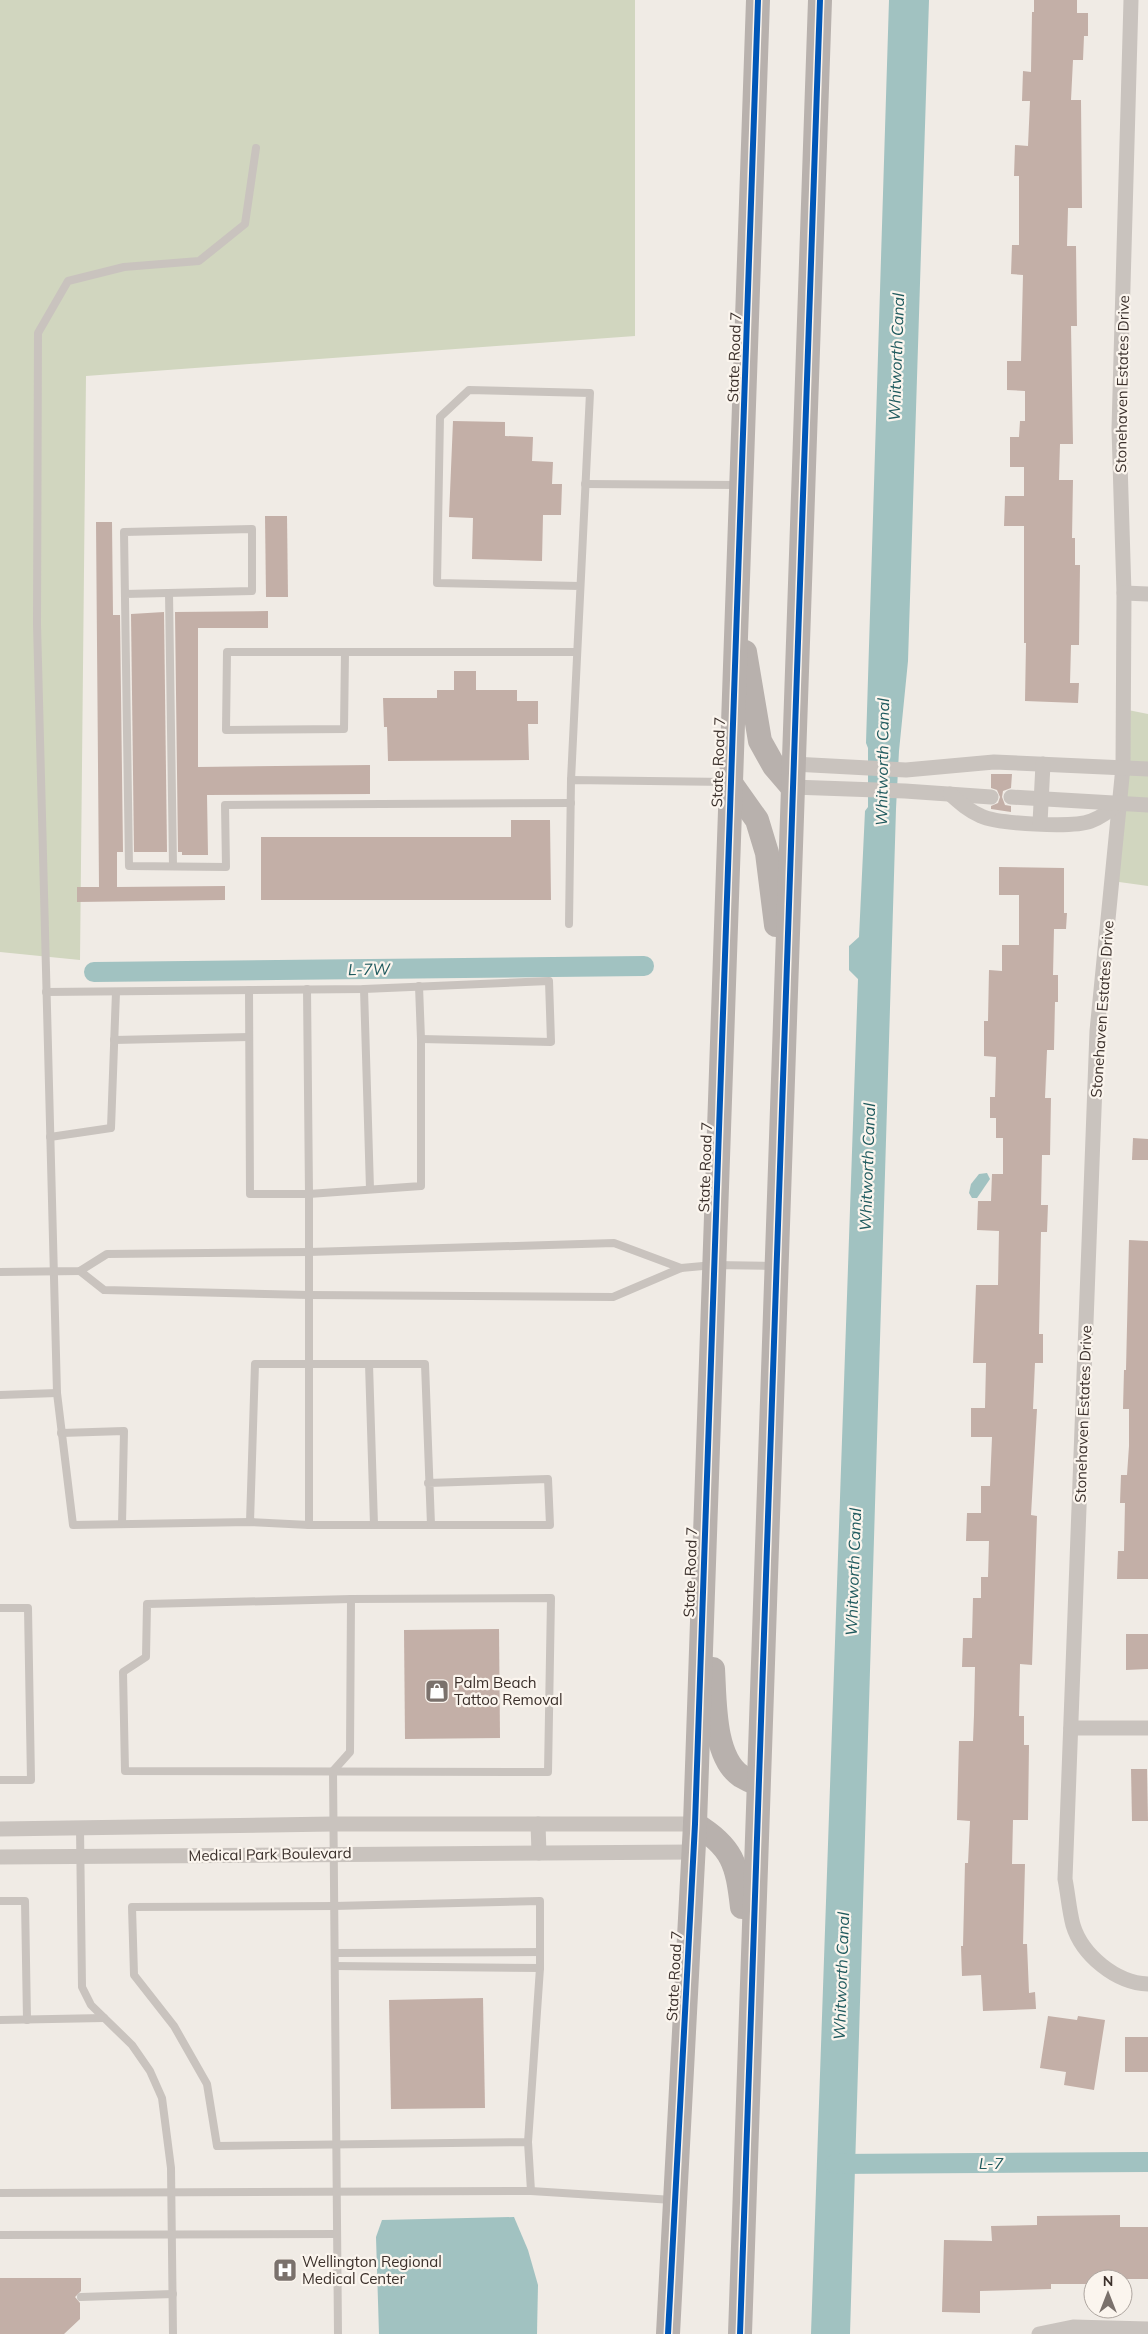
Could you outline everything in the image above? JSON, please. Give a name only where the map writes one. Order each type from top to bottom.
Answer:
[{"type":"main road","name":"State Road 7","points":[[668,2334],[695,1824],[758,0]]},
{"type":"main road","points":[[740,2334],[750,1996],[820,0]]},
{"type":"main road","points":[[737,606],[760,740],[774,766],[792,776]]},
{"type":"main road","points":[[730,782],[757,820],[767,853],[785,1001]]},
{"type":"main road","points":[[703,1556],[718,1732],[726,1758],[739,1775],[758,1784]]},
{"type":"main road","points":[[695,1824],[714,1835],[727,1850],[738,1876],[750,1996]]},
{"type":"street","name":"Stonehaven Estates Drive","points":[[1131,0],[1119,429],[1124,593],[1123,767],[1097,1032],[1065,1879],[1073,1925],[1082,1943],[1094,1958],[1108,1970],[1126,1979],[1148,1984]]},
{"type":"street","points":[[1124,593],[1148,594]]},
{"type":"street","points":[[792,776],[863,768],[906,770],[994,762],[1148,769]]},
{"type":"street","points":[[1040,823],[1042,764]]},
{"type":"street","points":[[792,776],[862,789],[991,797]]},
{"type":"street","points":[[950,794],[970,811],[996,822],[1089,822],[1108,812],[1120,802]]},
{"type":"street","points":[[1011,798],[1120,802],[1148,805]]},
{"type":"street","points":[[1072,1728],[1148,1728]]},
{"type":"street","name":"Medical Park Boulevard","points":[[0,1829],[333,1824],[695,1824]]},
{"type":"street","points":[[538,1824],[539,1853]]},
{"type":"street","name":"Medical Park Boulevard","points":[[0,1858],[333,1853],[693,1852]]},
{"type":"street","points":[[1038,2334],[1073,2327],[1148,2330]]},
{"type":"lane","points":[[256,148],[245,224],[199,261],[124,267],[68,281],[38,333],[37,624],[57,1393],[61,1433],[73,1525],[250,1522],[309,1525],[550,1525],[548,1480],[428,1483]]},
{"type":"lane","points":[[569,924],[570,780],[590,393],[469,390],[440,417],[437,583],[580,586]]},
{"type":"lane","points":[[585,484],[742,485]]},
{"type":"lane","points":[[124,594],[252,591],[252,529],[124,532],[124,594],[129,866],[226,867],[225,805],[571,803]]},
{"type":"lane","points":[[169,593],[173,866]]},
{"type":"lane","points":[[345,652],[344,728],[226,730],[227,652],[345,652],[577,652]]},
{"type":"lane","points":[[570,780],[730,782]]},
{"type":"lane","points":[[46,992],[364,989],[549,981],[551,1042],[421,1039]]},
{"type":"lane","points":[[249,990],[250,1194],[308,1194],[421,1186],[419,986]]},
{"type":"lane","points":[[307,989],[309,1525]]},
{"type":"lane","points":[[364,989],[370,1189]]},
{"type":"lane","points":[[50,1137],[111,1128],[116,992]]},
{"type":"lane","points":[[114,1040],[249,1037]]},
{"type":"lane","points":[[0,1272],[80,1271],[107,1254],[308,1252],[614,1243],[681,1268]]},
{"type":"lane","points":[[80,1271],[104,1290],[309,1296],[613,1297],[681,1268],[714,1265],[776,1266]]},
{"type":"lane","points":[[250,1522],[255,1364],[425,1364],[431,1525]]},
{"type":"lane","points":[[369,1364],[374,1525]]},
{"type":"lane","points":[[0,1395],[57,1393]]},
{"type":"lane","points":[[61,1433],[124,1431],[122,1524]]},
{"type":"lane","points":[[551,1598],[548,1772],[125,1771],[123,1672],[146,1657],[147,1604],[352,1599],[551,1598]]},
{"type":"lane","points":[[338,2334],[333,1771],[350,1752],[352,1599]]},
{"type":"lane","points":[[0,1608],[28,1608],[31,1780],[0,1780]]},
{"type":"lane","points":[[80,1828],[82,1987],[91,2005],[132,2045],[150,2071],[162,2098],[168,2133],[172,2193],[173,2334]]},
{"type":"lane","points":[[0,1901],[25,1901],[27,2020]]},
{"type":"lane","points":[[528,2142],[336,2146],[217,2146],[208,2084],[174,2026],[134,1975],[132,1907],[334,1906],[540,1901],[540,1968],[528,2142],[530,2191]]},
{"type":"lane","points":[[334,1953],[540,1952]]},
{"type":"lane","points":[[334,1966],[540,1968]]},
{"type":"lane","points":[[0,2020],[104,2018]]},
{"type":"lane","points":[[0,2193],[530,2191],[674,2200]]},
{"type":"lane","points":[[0,2235],[172,2236],[337,2234]]},
{"type":"lane","points":[[81,2297],[173,2294]]},
{"type":"green space","points":[[0,0],[635,0],[635,336],[86,376],[80,960],[0,952]]},
{"type":"green space","points":[[1123,709],[1148,714],[1148,886],[1112,881]]},
{"type":"water","name":"Whitworth Canal","points":[[889,0],[929,0],[908,661],[899,751],[896,809],[850,2334],[811,2334],[858,979],[849,970],[849,946],[859,937],[865,811],[868,807],[868,748],[866,743]]},
{"type":"water","points":[[987,1173],[990,1179],[977,1198],[972,1198],[969,1193],[971,1184],[979,1174]]},
{"type":"water","points":[[514,2217],[528,2250],[538,2285],[537,2334],[379,2334],[376,2237],[382,2220]]},
{"type":"building","points":[[1034,0],[1077,0],[1077,13],[1088,13],[1088,36],[1084,36],[1083,60],[1073,60],[1071,100],[1081,100],[1082,208],[1068,208],[1067,246],[1076,246],[1077,326],[1071,326],[1073,444],[1060,444],[1059,480],[1073,480],[1072,538],[1075,538],[1075,565],[1080,565],[1079,645],[1071,645],[1070,683],[1079,683],[1078,703],[1025,701],[1024,526],[1004,526],[1005,496],[1024,496],[1024,467],[1010,467],[1010,437],[1019,437],[1020,421],[1025,421],[1025,391],[1007,390],[1007,361],[1021,361],[1023,275],[1011,274],[1012,245],[1019,245],[1019,176],[1014,176],[1015,145],[1028,146],[1030,101],[1022,101],[1023,71],[1031,72]]},
{"type":"building","points":[[453,421],[505,422],[505,436],[533,437],[532,461],[553,462],[552,484],[562,484],[561,515],[543,515],[542,561],[472,559],[473,518],[449,517]]},
{"type":"building","points":[[265,516],[287,516],[288,597],[266,597]]},
{"type":"building","points":[[96,522],[112,522],[113,615],[120,615],[123,852],[117,852],[117,887],[225,886],[225,900],[77,902],[77,887],[99,887]]},
{"type":"building","points":[[268,611],[268,628],[198,628],[198,767],[370,765],[370,794],[207,795],[208,855],[182,855],[182,852],[178,852],[175,612]]},
{"type":"building","points":[[164,612],[167,852],[134,852],[131,614]]},
{"type":"building","points":[[454,671],[476,671],[476,690],[517,690],[517,701],[538,701],[538,724],[528,724],[529,760],[388,761],[387,727],[384,727],[383,698],[437,698],[437,690],[454,690]]},
{"type":"building","points":[[991,774],[1012,774],[1011,788],[1003,791],[1002,797],[1005,805],[1011,806],[1011,812],[991,809],[991,806],[998,803],[1000,797],[997,790],[991,788]]},
{"type":"building","points":[[511,820],[550,820],[551,900],[261,900],[261,837],[511,837]]},
{"type":"building","points":[[999,867],[1064,868],[1064,913],[1067,913],[1066,929],[1054,929],[1053,975],[1058,975],[1058,1002],[1055,1002],[1054,1050],[1047,1050],[1045,1098],[1051,1098],[1050,1155],[1042,1155],[1041,1205],[1048,1205],[1047,1232],[1041,1232],[1039,1334],[1043,1334],[1043,1363],[1035,1363],[1033,1409],[1037,1409],[1031,1515],[1037,1516],[1032,1665],[1020,1664],[1019,1716],[1024,1716],[1024,1745],[1029,1745],[1028,1820],[1013,1820],[1012,1864],[1025,1864],[1023,1944],[1027,1944],[1029,1993],[1035,1992],[1036,2009],[983,2011],[981,1975],[962,1976],[961,1946],[963,1946],[965,1863],[968,1863],[970,1821],[957,1820],[959,1741],[973,1741],[974,1715],[975,1667],[962,1667],[963,1638],[972,1638],[973,1598],[981,1598],[981,1577],[988,1577],[989,1541],[966,1541],[967,1513],[981,1513],[981,1486],[990,1486],[992,1437],[971,1437],[971,1408],[985,1408],[986,1363],[973,1363],[976,1285],[998,1285],[999,1231],[977,1230],[978,1201],[991,1201],[992,1174],[1003,1174],[1003,1138],[996,1138],[996,1118],[990,1118],[990,1097],[995,1097],[996,1057],[984,1056],[984,1021],[988,1021],[989,970],[1002,971],[1002,945],[1019,945],[1019,895],[999,895]]},
{"type":"building","points":[[1133,1138],[1148,1139],[1148,1160],[1132,1160]]},
{"type":"building","points":[[1129,1240],[1148,1241],[1148,1579],[1117,1579],[1118,1551],[1124,1551],[1125,1503],[1120,1503],[1121,1475],[1127,1475],[1129,1446],[1129,1409],[1123,1409],[1124,1370],[1126,1370]]},
{"type":"building","points":[[499,1629],[500,1738],[405,1739],[404,1630]]},
{"type":"building","points":[[1126,1634],[1148,1634],[1148,1669],[1126,1670]]},
{"type":"building","points":[[1131,1769],[1147,1769],[1148,1821],[1132,1821]]},
{"type":"building","points":[[483,1998],[485,2108],[391,2109],[389,2000]]},
{"type":"building","points":[[1048,2016],[1077,2020],[1078,2016],[1105,2020],[1094,2090],[1064,2085],[1066,2072],[1040,2068]]},
{"type":"building","points":[[1125,2037],[1148,2037],[1148,2072],[1125,2072]]},
{"type":"building","points":[[1120,2215],[1120,2227],[1148,2227],[1148,2279],[1133,2279],[1133,2269],[1083,2269],[1083,2284],[1051,2284],[1051,2289],[980,2291],[980,2313],[942,2312],[944,2240],[992,2241],[991,2226],[1037,2225],[1037,2216]]},
{"type":"building","points":[[0,2278],[81,2278],[81,2291],[75,2297],[80,2303],[80,2319],[64,2334],[0,2334]]},
{"type":"waterway","name":"L-7W","points":[[94,972],[644,966]]},
{"type":"waterway","name":"L-7","points":[[835,2164],[1148,2162]]},
{"type":"cycle path","points":[[668,2334],[695,1824],[758,0]]},
{"type":"cycle path","points":[[740,2334],[820,0]]},
{"type":"place","name":"Palm Beach Tattoo Removal","points":[[437,1691]]},
{"type":"place","name":"Wellington Regional Medical Center","points":[[285,2270]]}]
